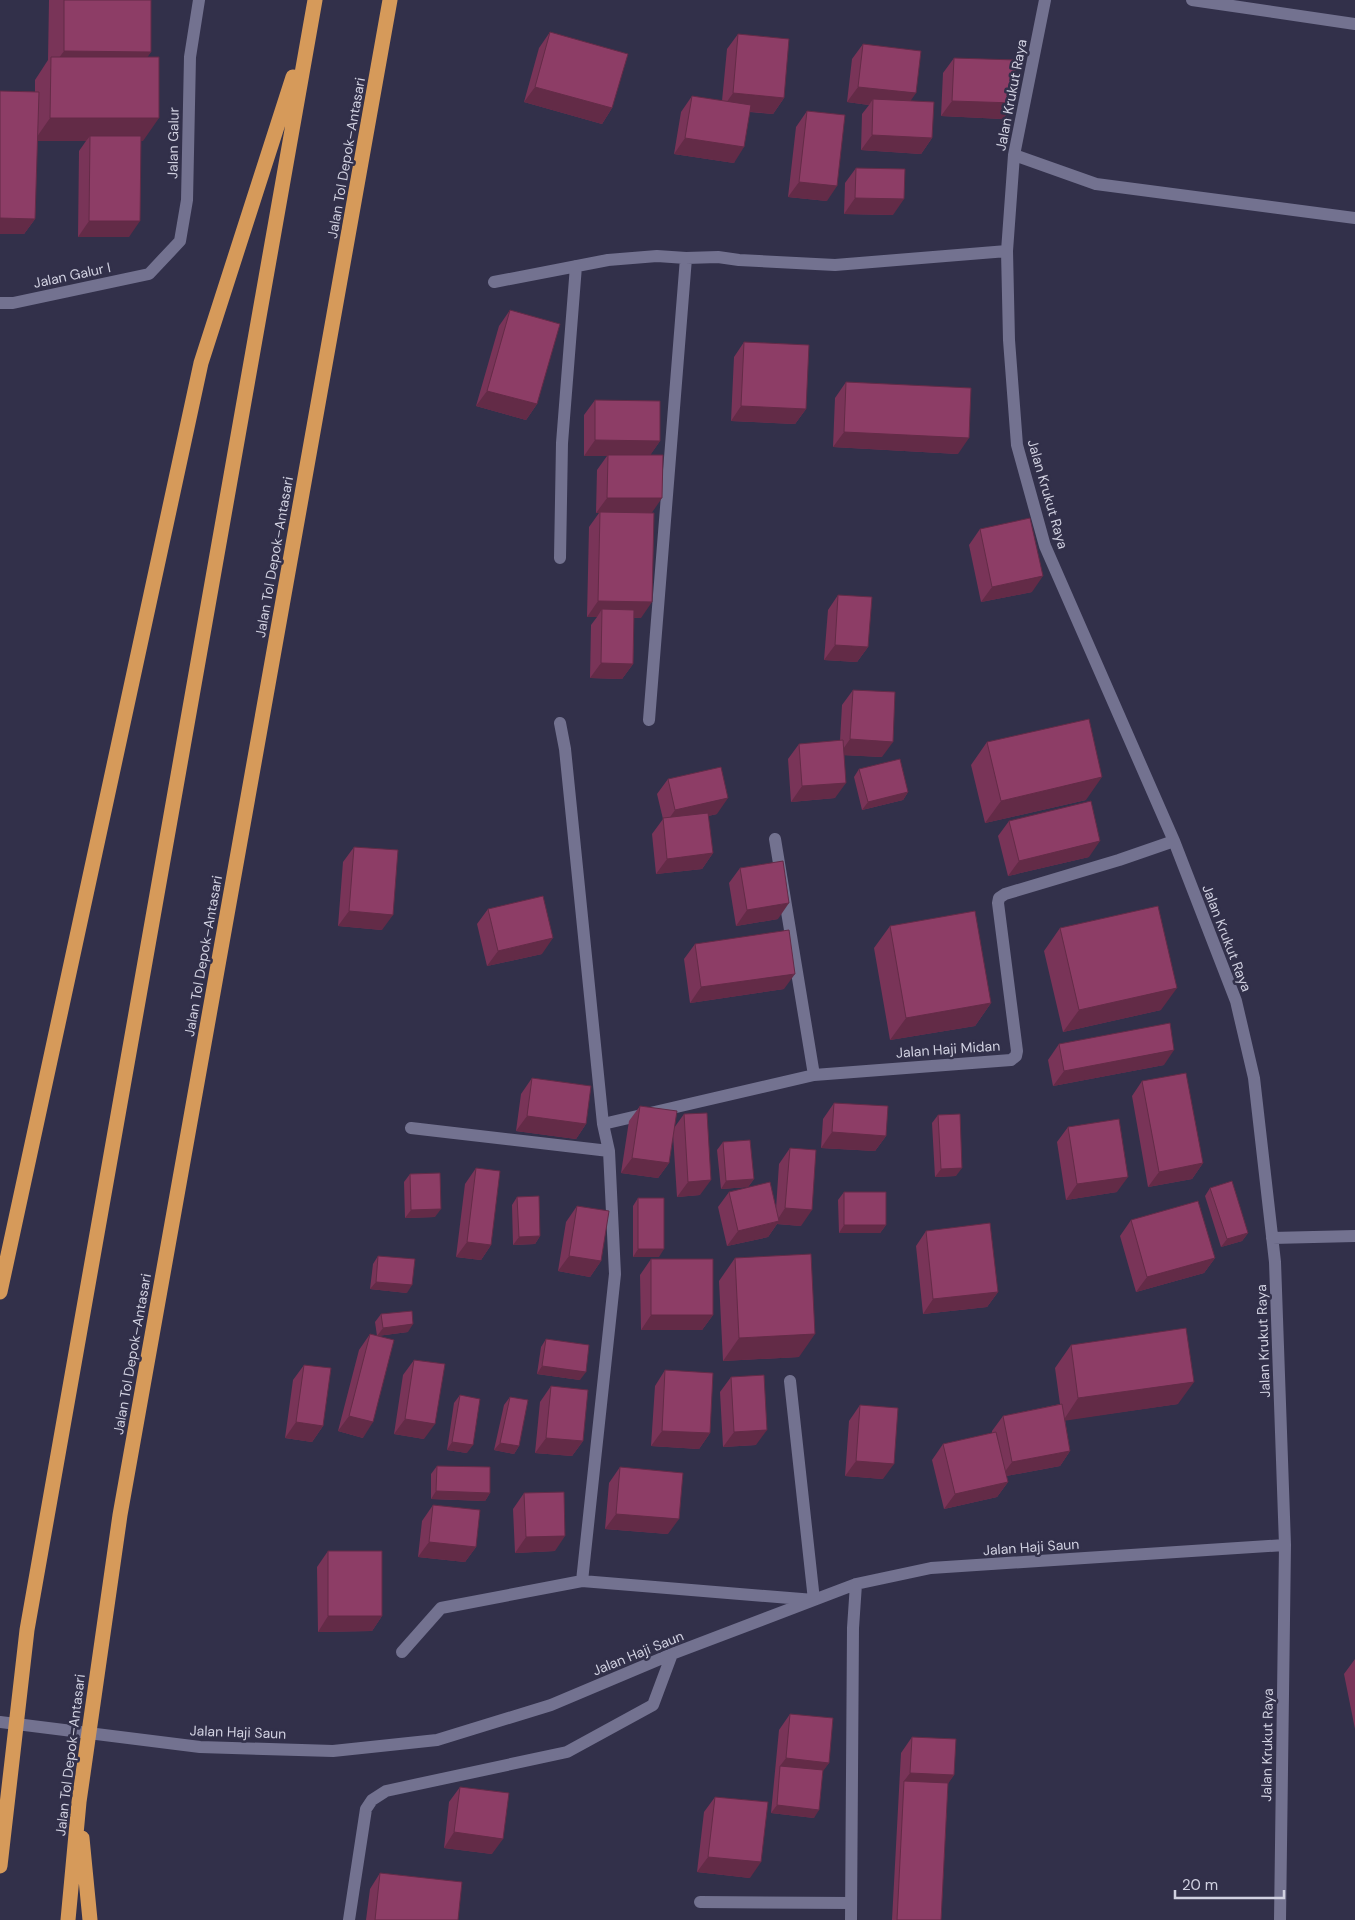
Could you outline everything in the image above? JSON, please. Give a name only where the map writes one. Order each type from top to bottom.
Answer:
[{"type":"highway","points":[[0,1866],[29,1620],[315,0]]},
{"type":"highway","name":"Jalan Tol Depok–Antasari","points":[[68,1920],[79,1802],[120,1515],[390,0]]},
{"type":"highway","points":[[0,1292],[201,363],[311,23]]},
{"type":"highway","points":[[79,1802],[90,1920]]},
{"type":"street","name":"Jalan Galur","points":[[149,274],[180,241],[187,200],[190,57],[199,0]]},
{"type":"street","name":"Jalan Krukut Raya","points":[[1045,0],[1014,155],[1007,251],[1009,340],[1017,446],[1045,546],[1174,841],[1238,1011],[1254,1078],[1275,1262],[1286,1545],[1280,1920]]},
{"type":"street","points":[[1192,0],[1355,24]]},
{"type":"street","points":[[1014,155],[1096,184],[1355,218]]},
{"type":"street","points":[[494,282],[608,260],[657,256],[686,258],[718,257],[739,260],[835,265],[1007,251]]},
{"type":"street","points":[[649,720],[686,258]]},
{"type":"street","points":[[560,558],[562,443],[576,266]]},
{"type":"street","name":"Jalan Galur I","points":[[0,303],[13,303],[149,274]]},
{"type":"street","points":[[560,723],[565,749],[603,1124],[609,1151],[615,1274],[582,1581]]},
{"type":"street","points":[[775,838],[814,1074]]},
{"type":"street","name":"Jalan Haji Midan","points":[[603,1124],[814,1074],[1011,1060],[1016,1056],[1017,1052],[998,903],[999,898],[1005,894],[1120,860],[1174,841]]},
{"type":"street","points":[[412,1128],[609,1151]]},
{"type":"street","points":[[1272,1238],[1355,1236]]},
{"type":"street","points":[[402,1652],[441,1608],[582,1581],[814,1600],[790,1381]]},
{"type":"street","name":"Jalan Haji Saun","points":[[0,1722],[200,1748],[333,1751],[437,1740],[551,1705],[672,1654],[856,1584],[931,1568],[1286,1545]]},
{"type":"street","points":[[851,1920],[853,1628],[856,1584]]},
{"type":"street","points":[[350,1920],[366,1809],[372,1800],[386,1791],[567,1752],[653,1705],[672,1654]]},
{"type":"street","points":[[700,1902],[851,1903]]},
{"type":"building","points":[[64,0],[151,0],[151,52],[64,51]]},
{"type":"building","points":[[550,32],[628,54],[612,108],[535,87]]},
{"type":"building","points":[[738,34],[789,39],[784,98],[733,93]]},
{"type":"building","points":[[863,44],[921,51],[916,93],[858,87]]},
{"type":"building","points":[[51,57],[159,57],[159,118],[50,118]]},
{"type":"building","points":[[954,58],[1016,60],[1014,103],[952,101]]},
{"type":"building","points":[[0,91],[39,92],[35,219],[0,218]]},
{"type":"building","points":[[692,96],[751,105],[744,147],[685,138]]},
{"type":"building","points":[[873,99],[934,102],[932,138],[872,135]]},
{"type":"building","points":[[807,111],[845,115],[837,186],[799,182]]},
{"type":"building","points":[[90,136],[141,136],[140,221],[89,221]]},
{"type":"building","points":[[856,168],[905,169],[904,199],[855,198]]},
{"type":"building","points":[[510,310],[560,324],[537,404],[487,391]]},
{"type":"building","points":[[744,342],[809,345],[806,409],[741,406]]},
{"type":"building","points":[[846,382],[971,388],[969,438],[844,432]]},
{"type":"building","points":[[595,400],[660,401],[660,441],[595,440]]},
{"type":"building","points":[[608,455],[663,455],[662,498],[607,498]]},
{"type":"building","points":[[600,512],[654,513],[652,602],[598,601]]},
{"type":"building","points":[[1030,518],[1043,576],[992,587],[980,529]]},
{"type":"building","points":[[838,595],[872,597],[868,647],[835,645]]},
{"type":"building","points":[[602,609],[634,610],[633,664],[601,663]]},
{"type":"building","points":[[853,690],[895,692],[893,742],[850,739]]},
{"type":"building","points":[[1089,719],[1102,777],[1001,801],[987,742]]},
{"type":"building","points":[[843,740],[846,783],[802,786],[799,744]]},
{"type":"building","points":[[900,759],[908,792],[868,802],[859,769]]},
{"type":"building","points":[[721,767],[728,798],[675,810],[668,779]]},
{"type":"building","points":[[1091,801],[1100,841],[1019,861],[1009,821]]},
{"type":"building","points":[[708,813],[713,853],[667,859],[663,818]]},
{"type":"building","points":[[354,847],[398,850],[393,915],[349,911]]},
{"type":"building","points":[[783,861],[789,903],[747,910],[740,868]]},
{"type":"building","points":[[543,896],[553,938],[498,951],[488,909]]},
{"type":"building","points":[[1158,906],[1177,988],[1079,1010],[1060,928]]},
{"type":"building","points":[[975,911],[991,1003],[906,1018],[890,926]]},
{"type":"building","points":[[789,930],[795,974],[701,987],[695,944]]},
{"type":"building","points":[[1170,1023],[1174,1050],[1064,1071],[1059,1044]]},
{"type":"building","points":[[1186,1073],[1203,1163],[1159,1172],[1142,1081]]},
{"type":"building","points":[[532,1078],[591,1086],[586,1124],[527,1116]]},
{"type":"building","points":[[834,1103],[888,1106],[886,1136],[832,1132]]},
{"type":"building","points":[[640,1106],[677,1111],[669,1163],[632,1158]]},
{"type":"building","points":[[707,1113],[711,1180],[688,1182],[684,1114]]},
{"type":"building","points":[[960,1114],[962,1168],[941,1169],[938,1115]]},
{"type":"building","points":[[1119,1119],[1128,1177],[1077,1184],[1068,1127]]},
{"type":"building","points":[[750,1140],[754,1179],[726,1181],[723,1142]]},
{"type":"building","points":[[790,1148],[816,1150],[812,1210],[785,1208]]},
{"type":"building","points":[[476,1168],[500,1171],[491,1245],[467,1242]]},
{"type":"building","points":[[440,1173],[441,1209],[411,1210],[410,1174]]},
{"type":"building","points":[[1232,1181],[1248,1233],[1227,1239],[1210,1188]]},
{"type":"building","points":[[770,1182],[779,1221],[738,1231],[729,1192]]},
{"type":"building","points":[[844,1192],[886,1192],[886,1225],[844,1225]]},
{"type":"building","points":[[539,1196],[540,1236],[519,1237],[517,1197]]},
{"type":"building","points":[[638,1198],[664,1198],[664,1249],[638,1249]]},
{"type":"building","points":[[1198,1201],[1215,1258],[1147,1277],[1131,1220]]},
{"type":"building","points":[[577,1206],[609,1211],[601,1261],[569,1256]]},
{"type":"building","points":[[990,1223],[998,1292],[933,1299],[926,1231]]},
{"type":"building","points":[[811,1254],[815,1334],[739,1338],[735,1258]]},
{"type":"building","points":[[378,1256],[415,1259],[412,1285],[376,1282]]},
{"type":"building","points":[[651,1259],[713,1259],[713,1315],[651,1315]]},
{"type":"building","points":[[412,1311],[413,1324],[383,1328],[381,1314]]},
{"type":"building","points":[[1186,1328],[1194,1382],[1078,1398],[1071,1345]]},
{"type":"building","points":[[370,1334],[394,1340],[373,1422],[349,1416]]},
{"type":"building","points":[[546,1339],[589,1345],[586,1372],[542,1366]]},
{"type":"building","points":[[414,1360],[445,1364],[435,1424],[405,1419]]},
{"type":"building","points":[[304,1365],[331,1368],[323,1426],[296,1422]]},
{"type":"building","points":[[665,1370],[713,1373],[710,1433],[662,1431]]},
{"type":"building","points":[[764,1375],[767,1430],[734,1432],[731,1377]]},
{"type":"building","points":[[551,1386],[588,1390],[583,1441],[546,1438]]},
{"type":"building","points":[[460,1395],[480,1399],[473,1445],[452,1442]]},
{"type":"building","points":[[510,1397],[528,1400],[519,1446],[500,1443]]},
{"type":"building","points":[[1062,1404],[1070,1451],[1012,1462],[1003,1416]]},
{"type":"building","points":[[860,1405],[898,1408],[894,1464],[856,1461]]},
{"type":"building","points":[[996,1432],[1008,1482],[955,1494],[943,1444]]},
{"type":"building","points":[[437,1466],[490,1467],[490,1493],[436,1491]]},
{"type":"building","points":[[620,1467],[683,1473],[679,1519],[616,1514]]},
{"type":"building","points":[[564,1492],[565,1536],[526,1537],[524,1493]]},
{"type":"building","points":[[433,1505],[480,1510],[476,1547],[429,1542]]},
{"type":"building","points":[[328,1551],[382,1551],[382,1616],[328,1616]]},
{"type":"building","points":[[790,1714],[833,1718],[829,1763],[786,1758]]},
{"type":"building","points":[[912,1737],[956,1739],[954,1775],[910,1773]]},
{"type":"building","points":[[780,1766],[823,1770],[819,1810],[777,1805]]},
{"type":"building","points":[[904,1781],[948,1783],[941,1920],[897,1920]]},
{"type":"building","points":[[460,1787],[509,1793],[503,1839],[454,1832]]},
{"type":"building","points":[[715,1797],[768,1802],[761,1862],[708,1857]]},
{"type":"building","points":[[380,1873],[462,1882],[458,1920],[375,1920]]}]
